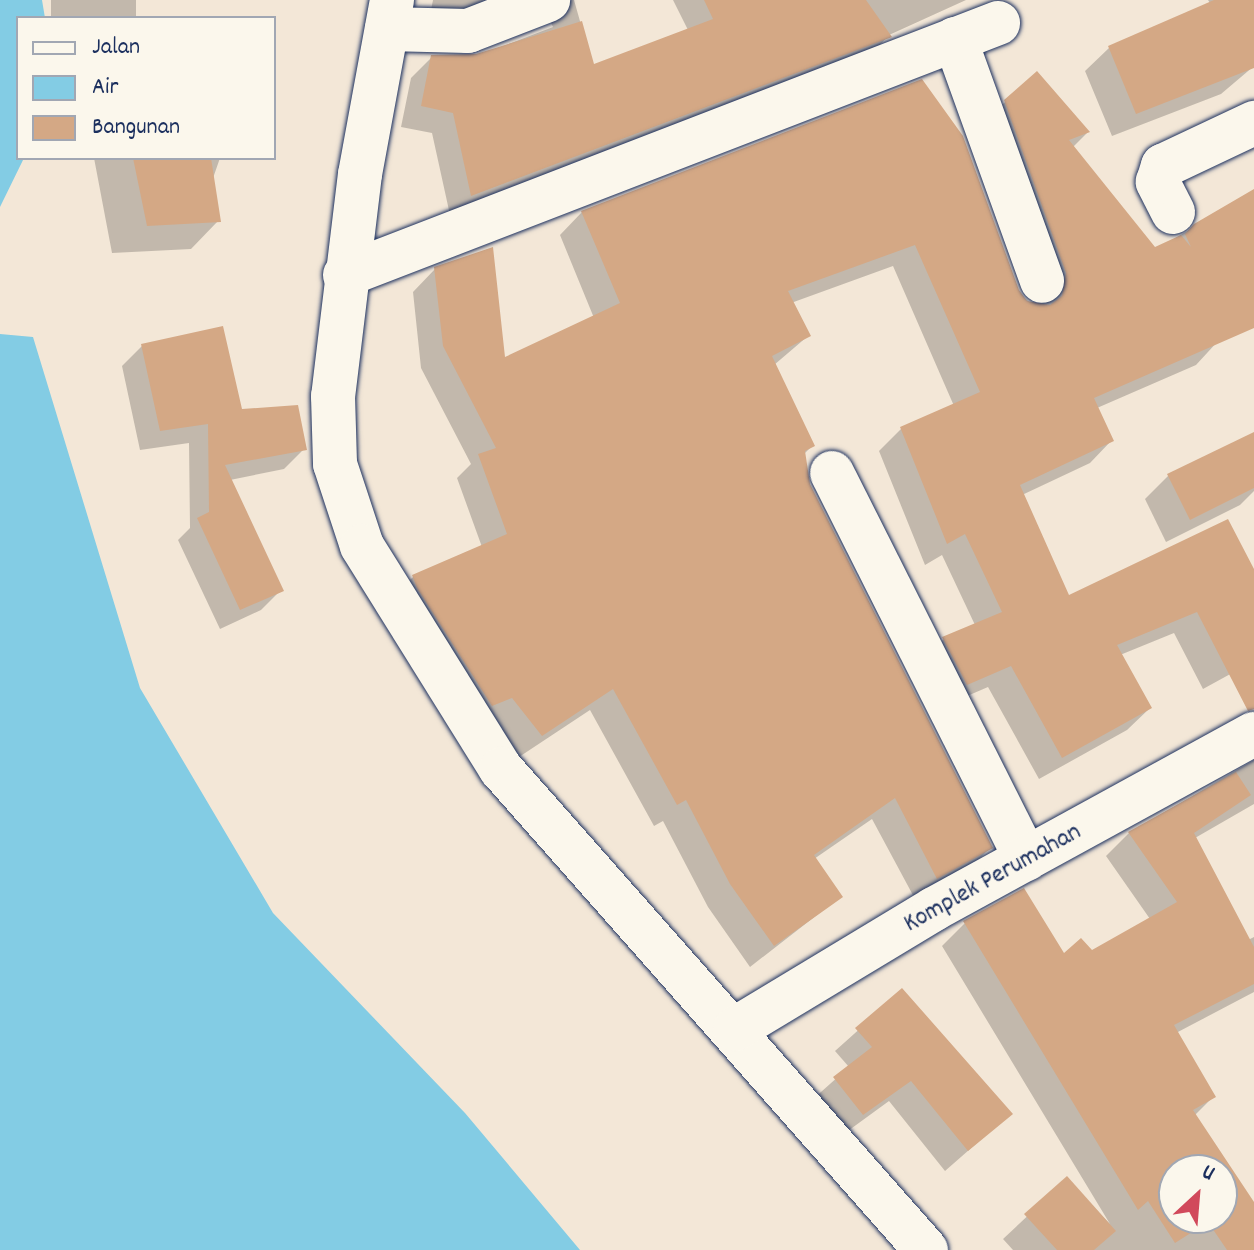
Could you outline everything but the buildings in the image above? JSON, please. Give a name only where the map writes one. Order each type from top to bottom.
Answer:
[{"type":"street","points":[[548,0],[468,31],[390,14],[345,275],[333,396],[335,464],[362,546],[501,769],[735,1029],[926,1250]]},
{"type":"street","points":[[345,275],[998,23]]},
{"type":"street","points":[[955,39],[1042,281]]},
{"type":"street","points":[[1173,212],[1158,182],[1163,166],[1254,123]]},
{"type":"street","points":[[832,473],[1026,859]]},
{"type":"street","name":"Komplek Perumahan","points":[[735,1029],[1026,859],[1254,734]]},
{"type":"water","points":[[0,0],[42,0],[45,16],[16,16],[16,160],[23,160],[0,207]]},
{"type":"water","points":[[0,334],[33,337],[140,688],[273,913],[465,1113],[580,1250],[0,1250]]}]
